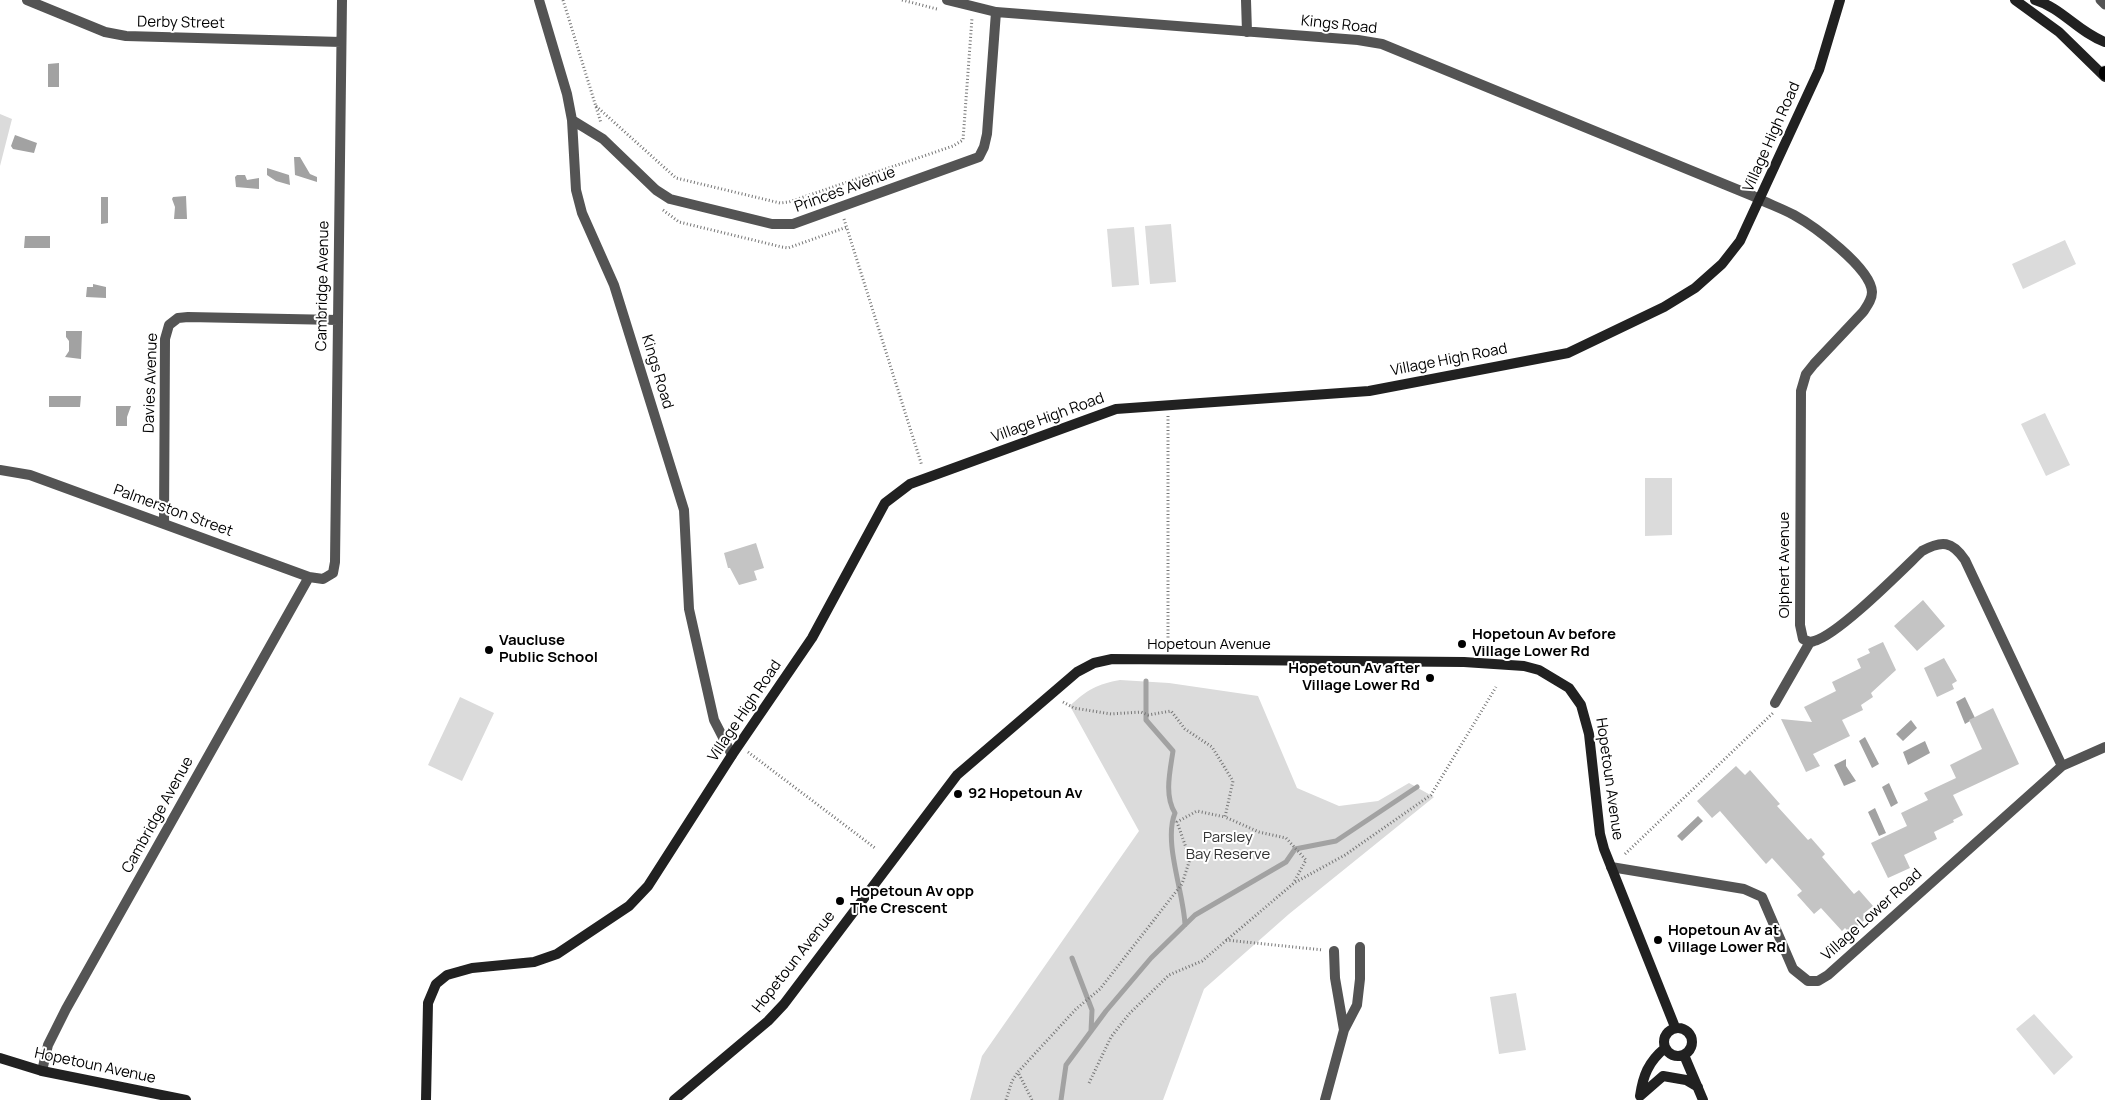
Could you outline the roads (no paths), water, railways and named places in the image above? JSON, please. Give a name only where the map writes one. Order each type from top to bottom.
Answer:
[{"type":"street","name":"Derby Street","points":[[27,0],[105,32],[126,36],[341,42]]},
{"type":"street","name":"Cambridge Avenue","points":[[333,573],[335,562],[342,0]]},
{"type":"street","name":"Kings Road","points":[[539,0],[567,94],[572,120],[576,190],[582,213],[614,285],[684,510],[689,609],[714,720],[732,755]]},
{"type":"street","name":"Kings Road","points":[[947,0],[996,12],[1358,40],[1382,44],[1761,200]]},
{"type":"street","points":[[1246,0],[1247,32]]},
{"type":"street","name":"Village High Road","points":[[426,1100],[428,1003],[436,984],[447,975],[472,968],[534,962],[557,954],[629,906],[648,886],[732,755],[812,638],[885,503],[910,484],[1116,409],[1369,391],[1568,353],[1664,306],[1695,288],[1732,253],[1761,200],[1818,70],[1840,0]]},
{"type":"street","points":[[2015,0],[2059,32],[2105,75]]},
{"type":"street","points":[[2035,0],[2053,7],[2088,34],[2105,42]]},
{"type":"street","name":"Princes Avenue","points":[[572,120],[603,139],[656,190],[670,199],[782,226],[841,207],[979,157],[984,147],[986,134],[996,12]]},
{"type":"street","name":"Olphert Avenue","points":[[1761,200],[1796,216],[1856,264],[1865,274],[1872,293],[1868,305],[1863,312],[1806,374],[1801,391],[1800,625],[1803,638],[1810,642]]},
{"type":"street","name":"Davies Avenue","points":[[164,524],[164,339],[168,325],[178,318],[188,317],[338,320]]},
{"type":"street","name":"Palmerston Street","points":[[0,470],[30,475],[309,577],[323,580],[333,573]]},
{"type":"street","points":[[1775,703],[1810,642],[1821,639],[1839,628],[1922,551],[1934,544],[1947,544],[1957,548],[1965,560],[2062,766]]},
{"type":"street","name":"Cambridge Avenue","points":[[42,1071],[48,1045],[66,1009],[309,577]]},
{"type":"street","name":"Hopetoun Avenue","points":[[674,1100],[768,1021],[784,1004],[957,775],[1072,676],[1083,668],[1103,660],[1464,662],[1524,666],[1539,670],[1569,688],[1581,705],[1589,734],[1600,834],[1610,867],[1675,1027]]},
{"type":"street","name":"Village Lower Road","points":[[1610,867],[1744,889],[1762,897],[1793,969],[1808,982],[1818,981],[1828,975],[2062,766],[2105,747]]},
{"type":"street","points":[[1325,1100],[1344,1030],[1357,1005],[1360,980],[1360,947]]},
{"type":"street","points":[[1334,951],[1336,988],[1344,1030]]},
{"type":"street","points":[[1640,1098],[1643,1077],[1648,1067],[1665,1048],[1665,1035],[1675,1027],[1684,1029],[1692,1040],[1690,1048],[1684,1055],[1675,1056],[1665,1048]]},
{"type":"street","points":[[1684,1055],[1703,1100]]},
{"type":"street","name":"Hopetoun Avenue","points":[[0,1058],[42,1071],[186,1100]]},
{"type":"street","points":[[1640,1098],[1662,1076],[1686,1080],[1698,1087]]},
{"type":"lane","points":[[2100,0],[2105,5]]},
{"type":"waterway","points":[[1146,681],[1146,720],[1173,751],[1169,775],[1170,799],[1175,813],[1171,838],[1185,925]]},
{"type":"waterway","points":[[1061,1100],[1066,1065],[1106,1011],[1151,958],[1195,915],[1286,862],[1295,849],[1336,841],[1417,787]]},
{"type":"waterway","points":[[1072,958],[1092,1010],[1091,1031]]},
{"type":"place","name":"Hopetoun Av before Village Lower Rd","points":[[1462,644]]},
{"type":"place","name":"Vaucluse Public School","points":[[489,650]]},
{"type":"place","name":"Hopetoun Av after Village Lower Rd","points":[[1430,678]]},
{"type":"place","name":"92 Hopetoun Av","points":[[958,794]]},
{"type":"place","name":"Hopetoun Av opp The Crescent","points":[[840,901]]},
{"type":"place","name":"Hopetoun Av at Village Lower Rd","points":[[1658,940]]},
{"type":"park label","name":"Parsley Bay Reserve","points":[[1228,846]]}]
